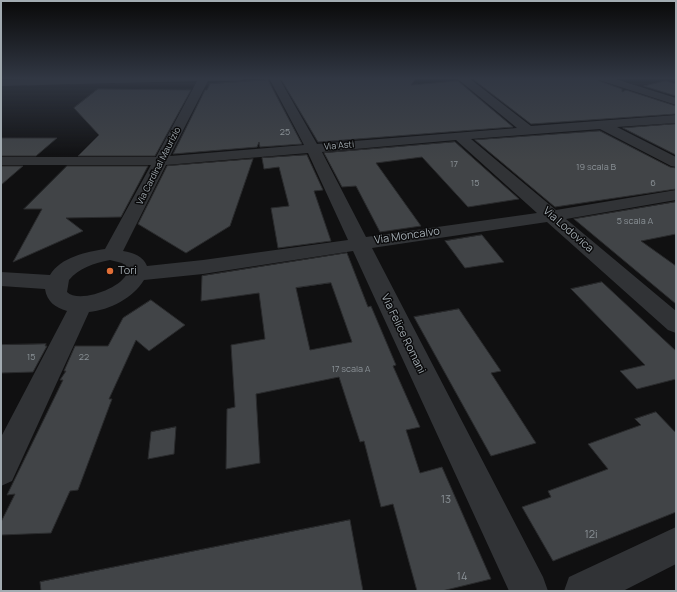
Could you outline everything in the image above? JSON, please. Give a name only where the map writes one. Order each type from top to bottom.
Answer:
[{"type":"street","name":"Via Cardinal Maurizio","points":[[112,254],[190,106]]},
{"type":"street","name":"Via Felice Romani","points":[[289,106],[313,148],[529,591]]},
{"type":"street","points":[[497,106],[529,131]]},
{"type":"street","name":"Via Asti","points":[[1,161],[161,161],[676,119]]},
{"type":"street","points":[[603,125],[676,163]]},
{"type":"street","name":"Via Lodovica","points":[[459,136],[676,324]]},
{"type":"street","name":"Via Moncalvo","points":[[136,274],[203,267],[358,243],[552,216],[676,195]]},
{"type":"street","points":[[112,254],[130,258],[136,263],[138,270],[136,274],[129,286],[119,294],[92,304],[81,305],[67,303],[59,298],[55,291],[56,283],[62,274],[77,263],[96,256],[112,254]]},
{"type":"street","points":[[1,279],[56,283]]},
{"type":"street","points":[[1,470],[81,305]]},
{"type":"street","points":[[583,591],[676,545]]},
{"type":"building","points":[[77,106],[182,106],[155,156],[78,156],[99,135],[74,108]]},
{"type":"building","points":[[197,106],[282,106],[302,144],[260,147],[259,142],[257,147],[173,154]]},
{"type":"building","points":[[297,106],[487,106],[513,127],[318,142]]},
{"type":"building","points":[[507,106],[676,106],[676,114],[531,124]]},
{"type":"building","points":[[676,124],[676,155],[623,128]]},
{"type":"building","points":[[600,131],[670,167],[676,168],[676,189],[555,207],[475,140]]},
{"type":"building","points":[[1,138],[57,138],[36,156],[1,156]]},
{"type":"building","points":[[455,142],[519,199],[468,207],[422,157],[376,163],[421,226],[380,232],[356,186],[342,187],[324,153]]},
{"type":"building","points":[[307,155],[323,190],[314,191],[331,241],[278,248],[271,208],[289,206],[279,167],[264,169],[262,158]]},
{"type":"building","points":[[253,159],[230,226],[186,253],[138,224],[167,166]]},
{"type":"building","points":[[1,166],[23,166],[1,185]]},
{"type":"building","points":[[67,166],[148,166],[121,217],[66,218],[83,231],[13,262],[42,209],[24,209]]},
{"type":"building","points":[[676,202],[676,234],[641,241],[676,266],[676,304],[574,219]]},
{"type":"building","points":[[482,235],[504,262],[465,268],[445,241]]},
{"type":"building","points":[[347,253],[368,307],[371,306],[396,365],[393,366],[420,427],[406,430],[420,473],[442,467],[491,579],[442,591],[417,591],[393,504],[381,507],[364,441],[360,442],[339,377],[256,394],[260,463],[226,469],[227,409],[235,407],[231,345],[265,339],[259,293],[201,301],[202,276]],"holes":[[[331,283],[352,342],[310,350],[296,288]]]},
{"type":"building","points":[[602,282],[676,351],[676,379],[637,389],[620,371],[645,365],[571,289]]},
{"type":"building","points":[[151,300],[185,325],[149,351],[136,340],[109,399],[112,399],[78,490],[70,491],[51,533],[1,535],[1,522],[15,494],[7,495],[63,380],[60,380],[66,371],[64,371],[75,346],[108,346],[123,318]]},
{"type":"building","points":[[459,309],[501,371],[491,373],[536,443],[491,456],[414,317]]},
{"type":"building","points":[[46,344],[45,346],[47,346],[33,372],[1,373],[1,345]]},
{"type":"building","points":[[656,412],[676,433],[676,512],[553,561],[522,507],[551,497],[548,491],[608,469],[588,444],[641,425],[635,419]]},
{"type":"building","points":[[176,427],[174,454],[148,459],[151,432]]},
{"type":"building","points":[[350,520],[363,591],[41,591],[40,582]]},
{"type":"place","name":"Tori","points":[[110,271]]}]
